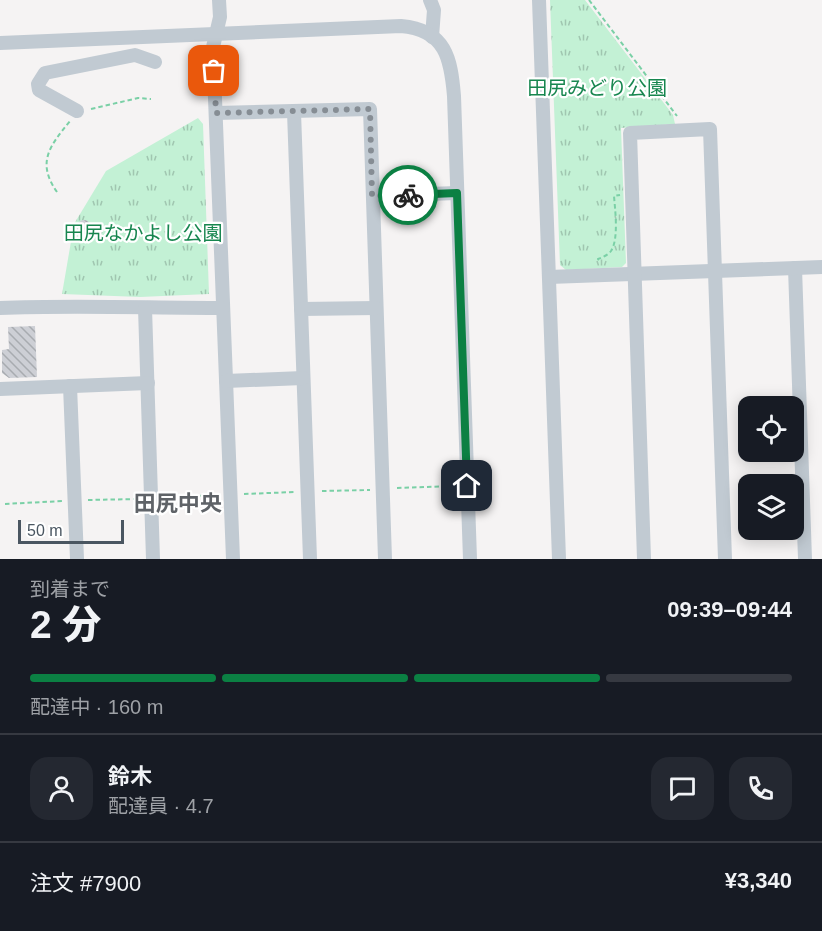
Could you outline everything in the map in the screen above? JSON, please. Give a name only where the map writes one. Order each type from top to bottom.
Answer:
[{"type":"street","points":[[219,0],[220,17],[213,47],[233,559]]},
{"type":"street","points":[[430,0],[434,10],[432,37]]},
{"type":"street","points":[[539,0],[559,559]]},
{"type":"street","points":[[0,43],[401,26],[421,30],[432,37],[447,54],[451,69],[470,559]]},
{"type":"street","points":[[77,111],[39,90],[38,84],[45,73],[135,51],[155,62]]},
{"type":"street","points":[[216,113],[370,109],[385,559]]},
{"type":"street","points":[[294,112],[310,559]]},
{"type":"street","points":[[644,559],[630,133],[710,129],[725,559]]},
{"type":"street","points":[[372,196],[457,193]]},
{"type":"street","points":[[549,277],[822,267]]},
{"type":"street","points":[[795,268],[805,559]]},
{"type":"street","points":[[0,308],[72,306],[223,308]]},
{"type":"street","points":[[146,308],[153,559]]},
{"type":"street","points":[[301,309],[376,308]]},
{"type":"street","points":[[226,381],[303,378]]},
{"type":"street","points":[[0,389],[148,383]]},
{"type":"street","points":[[70,386],[76,559]]},
{"type":"path","points":[[589,0],[675,112],[681,131]]},
{"type":"path","points":[[57,192],[47,174],[48,154],[54,141],[77,111],[99,109],[138,98],[151,99]]},
{"type":"path","points":[[598,259],[610,252],[614,242],[614,196]]},
{"type":"green space","name":"田尻みどり公園","points":[[550,0],[585,0],[673,115],[675,124],[621,128],[626,263],[622,267],[566,270],[560,265]]},
{"type":"green space","name":"田尻なかよし公園","points":[[198,118],[203,124],[209,294],[140,297],[62,294],[74,224],[106,171]]},
{"type":"building","points":[[81,220],[87,220],[91,227],[87,234],[81,234],[77,230],[77,224]]},
{"type":"building","points":[[35,326],[37,377],[9,378],[2,373],[2,350],[9,349],[8,327]]},
{"type":"way so far","points":[[214,71],[216,113],[370,109],[372,196],[408,195]]},
{"type":"district","name":"田尻中央","points":[[178,503]]},
{"type":"route","points":[[408,195],[457,193],[467,486]]}]
